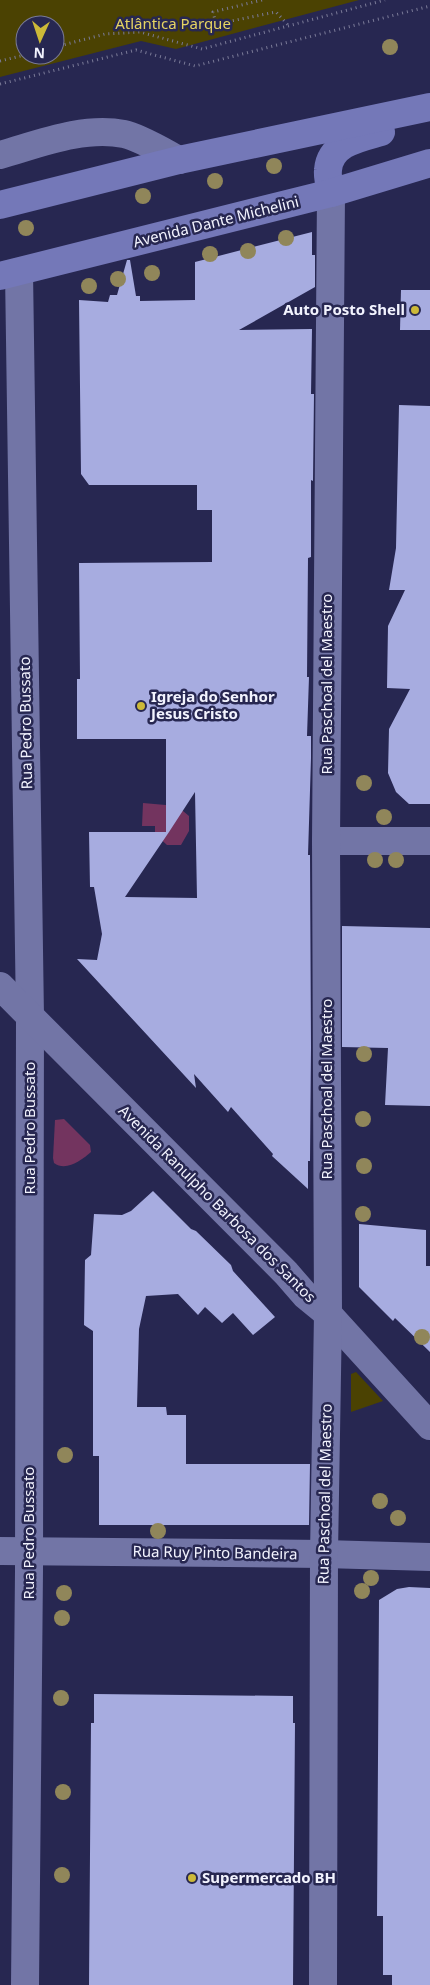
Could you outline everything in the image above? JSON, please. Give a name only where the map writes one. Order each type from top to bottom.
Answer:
[{"type":"main road","points":[[0,205],[179,160],[430,107]]},
{"type":"main road","points":[[331,193],[328,170],[333,153],[340,146],[430,116]]},
{"type":"main road","name":"Avenida Dante Michelini","points":[[10,274],[331,193],[430,163]]},
{"type":"street","points":[[0,155],[67,137],[104,131],[126,134],[179,160]]},
{"type":"street","name":"Rua Paschoal del Maestro","points":[[323,1985],[324,1554],[328,1314],[326,841],[331,193]]},
{"type":"street","name":"Rua Pedro Bussato","points":[[10,274],[30,1017],[29,1551],[24,1985]]},
{"type":"street","points":[[326,841],[430,841]]},
{"type":"street","name":"Avenida Ranulpho Barbosa dos Santos","points":[[0,986],[286,1273],[306,1296],[328,1314],[430,1426]]},
{"type":"street","name":"Rua Ruy Pinto Bandeira","points":[[0,1551],[324,1554],[430,1557]]},
{"type":"path","points":[[262,0],[213,12],[216,24],[276,12],[289,26]]},
{"type":"path","points":[[65,44],[105,34],[140,32],[202,49],[385,0]]},
{"type":"path","points":[[0,84],[136,50],[195,66],[430,6]]},
{"type":"path","points":[[0,61],[15,57]]},
{"type":"green space","name":"Atlântica Parque","points":[[0,0],[359,0],[176,49],[141,41],[65,60],[65,15],[15,15],[15,65],[47,65],[0,77]]},
{"type":"green space","points":[[356,1372],[383,1401],[351,1412],[351,1374]]},
{"type":"shaded area","points":[[143,803],[177,806],[189,816],[189,831],[181,845],[167,845],[155,834],[155,826],[142,826]]},
{"type":"shaded area","points":[[64,1119],[90,1145],[91,1152],[69,1166],[54,1163],[53,1158],[55,1120]]},
{"type":"building","points":[[312,232],[312,255],[315,255],[315,287],[239,330],[312,329],[311,394],[314,394],[313,481],[311,480],[311,557],[308,558],[307,677],[309,677],[307,736],[311,736],[308,855],[310,855],[311,1047],[308,1189],[272,1156],[273,1154],[231,1107],[228,1112],[194,1074],[196,1088],[77,959],[97,960],[102,934],[94,887],[90,887],[89,832],[166,832],[166,739],[77,739],[77,679],[80,679],[79,563],[212,562],[212,510],[197,510],[197,485],[89,485],[81,474],[79,300],[108,302],[110,295],[117,295],[127,260],[130,260],[136,296],[140,296],[140,301],[195,300],[195,262]],"holes":[[[195,792],[197,898],[125,897]]]},
{"type":"building","name":"Auto Posto Shell","points":[[401,290],[430,290],[430,330],[400,330]]},
{"type":"building","points":[[399,405],[430,406],[430,804],[409,804],[396,792],[388,773],[389,729],[410,689],[387,688],[388,626],[405,590],[389,590],[396,548]]},
{"type":"building","points":[[342,926],[430,928],[430,1106],[385,1105],[388,1048],[342,1047]]},
{"type":"building","points":[[153,1191],[231,1265],[233,1271],[275,1317],[253,1335],[233,1313],[222,1323],[205,1307],[198,1315],[178,1294],[146,1296],[139,1329],[137,1407],[166,1407],[167,1415],[186,1415],[186,1464],[310,1464],[309,1525],[99,1525],[99,1456],[93,1456],[93,1331],[84,1325],[85,1260],[91,1255],[94,1214],[122,1215],[131,1211]]},
{"type":"building","points":[[359,1224],[426,1230],[426,1266],[430,1266],[430,1352],[395,1318],[393,1321],[359,1287]]},
{"type":"building","points":[[409,1587],[430,1588],[430,1985],[392,1985],[392,1975],[383,1975],[383,1916],[377,1916],[379,1600],[397,1589]]},
{"type":"building","name":"Supermercado BH","points":[[94,1694],[293,1696],[293,1723],[295,1723],[293,1985],[89,1985],[91,1723],[94,1723]]},
{"type":"place","name":"Auto Posto Shell","points":[[415,310]]},
{"type":"place","name":"Igreja do Senhor Jesus Cristo","points":[[141,706]]},
{"type":"place","name":"Supermercado BH","points":[[192,1878]]}]
